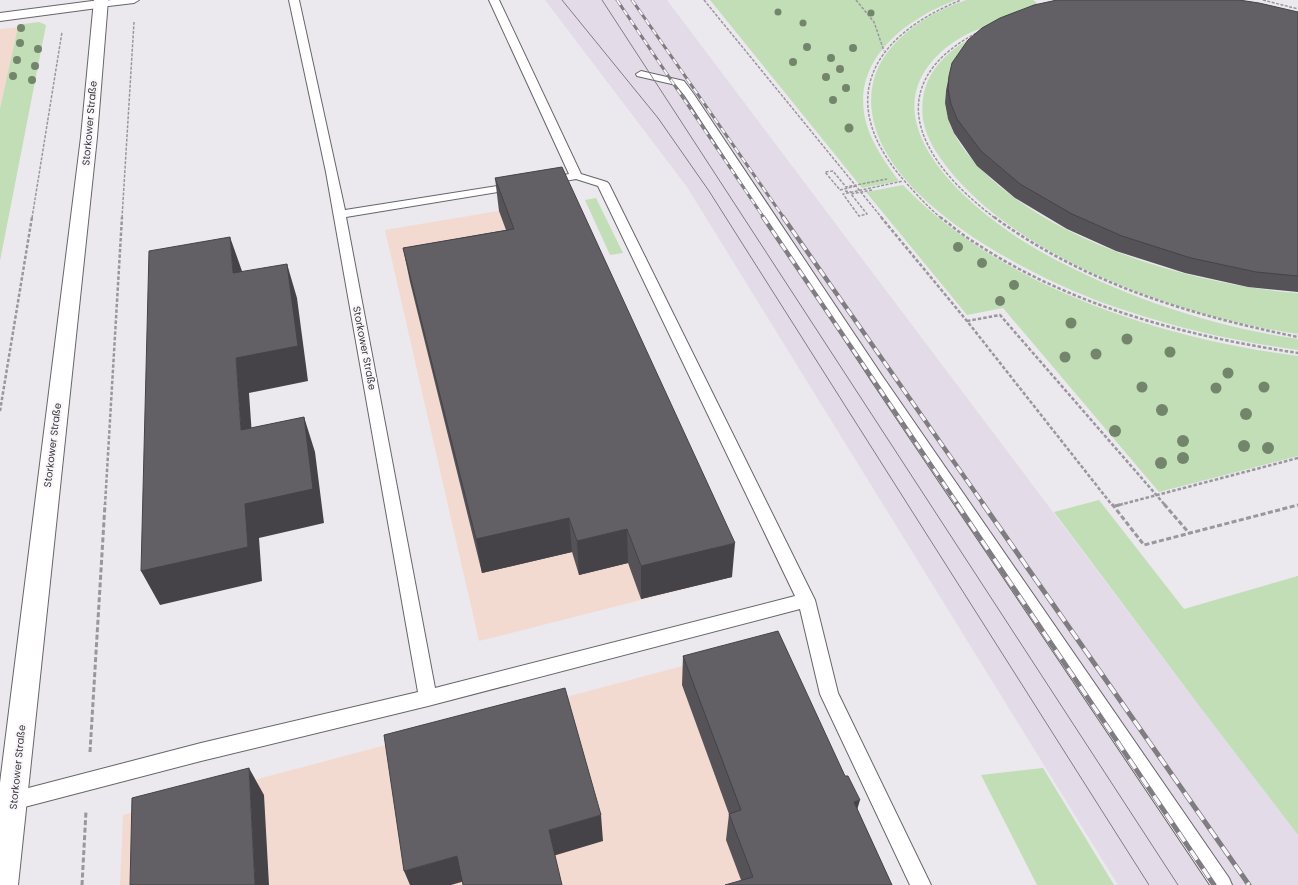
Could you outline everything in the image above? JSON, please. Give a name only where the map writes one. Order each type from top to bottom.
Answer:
[{"type":"main road","points":[[1,19],[100,2]]},
{"type":"main road","name":"Storkower Straße","points":[[3,885],[43,526],[89,137],[100,2]]},
{"type":"lane","points":[[100,2],[134,0]]},
{"type":"lane","name":"Storkower Straße","points":[[294,0],[340,214],[428,698]]},
{"type":"lane","points":[[494,0],[576,176]]},
{"type":"lane","points":[[641,74],[680,83],[878,380],[1222,885]]},
{"type":"lane","points":[[540,182],[576,176],[602,184],[806,600],[829,694],[921,885]]},
{"type":"lane","points":[[340,214],[525,185]]},
{"type":"lane","points":[[13,801],[201,752],[428,698],[806,600]]},
{"type":"path","points":[[704,0],[968,321],[1144,544],[1298,505]]},
{"type":"path","points":[[856,0],[874,22],[884,51]]},
{"type":"path","points":[[961,0],[933,12],[916,22],[892,42],[884,51],[872,73],[867,99],[868,114],[878,144],[888,161],[903,181],[933,210],[967,237],[1018,268],[1055,286],[1099,304],[1149,321],[1237,343],[1298,353]]},
{"type":"path","points":[[1263,0],[1298,8]]},
{"type":"path","points":[[984,29],[962,40],[938,59],[928,72],[922,84],[919,100],[921,127],[928,144],[937,160],[965,194],[997,220],[1034,246],[1106,282],[1199,315],[1298,337]]},
{"type":"path","points":[[91,727],[134,30]]},
{"type":"path","points":[[0,411],[61,39]]},
{"type":"path","points":[[856,186],[840,190],[825,172],[833,171],[846,187],[887,179]]},
{"type":"path","points":[[872,190],[851,194],[867,214],[859,216],[843,194],[903,181]]},
{"type":"path","points":[[849,186],[845,191],[854,192]]},
{"type":"path","points":[[968,321],[1000,315],[1155,496],[1189,533]]},
{"type":"path","points":[[1115,506],[1298,458]]},
{"type":"path","points":[[82,885],[85,834]]},
{"type":"shaded area","points":[[545,0],[667,0],[1298,835],[1298,885],[1118,885],[687,187]]},
{"type":"shaded area","points":[[29,26],[0,166],[0,29]]},
{"type":"shaded area","points":[[564,200],[732,577],[479,641],[385,230]]},
{"type":"shaded area","points":[[776,641],[888,885],[120,885],[123,815]]},
{"type":"green space","points":[[710,0],[956,0],[917,19],[899,32],[884,48],[872,65],[865,84],[863,106],[868,129],[878,150],[899,181],[862,188]]},
{"type":"green space","points":[[966,0],[1033,0],[1046,10],[991,25],[977,30],[952,43],[941,52],[920,81],[914,110],[922,140],[940,168],[964,195],[992,219],[1020,239],[1045,254],[1105,284],[1168,308],[1200,318],[1298,339],[1298,350],[1232,339],[1188,329],[1145,317],[1089,297],[1048,279],[1004,256],[961,229],[923,198],[893,164],[875,127],[872,88],[876,72],[884,57],[907,32],[936,13]]},
{"type":"green space","points":[[39,22],[46,25],[0,261],[0,109],[18,27],[23,24]]},
{"type":"green space","points":[[974,36],[956,64],[949,79],[946,87],[945,104],[952,129],[960,144],[971,158],[1001,187],[1037,213],[1078,235],[1121,254],[1167,269],[1212,280],[1298,293],[1298,334],[1208,315],[1161,300],[1113,282],[1068,261],[1025,236],[987,208],[955,177],[945,164],[931,143],[923,120],[922,105],[924,92],[928,80],[934,70],[951,51]]},
{"type":"green space","points":[[903,185],[942,221],[986,252],[1034,279],[1086,302],[1139,321],[1192,336],[1246,348],[1298,356],[1298,456],[1159,492],[1003,308],[967,315],[866,192]]},
{"type":"green space","points":[[596,198],[623,253],[610,255],[585,200]]},
{"type":"green space","points":[[1099,500],[1184,609],[1298,576],[1298,835],[1054,512]]},
{"type":"green space","points":[[1043,768],[1114,885],[1037,885],[981,775]]},
{"type":"building","points":[[1057,0],[1239,0],[1298,12],[1298,276],[1256,272],[1191,258],[1122,236],[1072,214],[1020,184],[981,151],[957,119],[951,104],[948,89],[952,63],[968,40],[982,28],[1000,18],[1034,5]]},
{"type":"building","points":[[562,167],[735,543],[641,566],[627,529],[577,541],[569,518],[476,539],[403,248],[514,229],[495,178]]},
{"type":"building","points":[[230,237],[233,273],[287,264],[298,346],[236,358],[241,430],[304,417],[313,489],[245,504],[248,547],[141,571],[149,251]]},
{"type":"building","points":[[778,631],[845,776],[848,776],[860,800],[854,802],[892,885],[725,885],[753,877],[729,814],[741,810],[683,656]]},
{"type":"building","points":[[565,688],[601,815],[549,830],[562,885],[463,885],[457,856],[404,871],[384,735]]},
{"type":"building","points":[[249,768],[255,885],[130,885],[132,798]]},
{"type":"tram line","points":[[562,0],[658,118],[709,191],[1149,885]]},
{"type":"tram line","points":[[602,0],[1178,885]]},
{"type":"railway","points":[[617,0],[764,218]]},
{"type":"railway","points":[[632,0],[784,218]]},
{"type":"railway","points":[[763,217],[958,505]]},
{"type":"railway","points":[[783,217],[984,505]]},
{"type":"railway","points":[[957,504],[1214,885]]},
{"type":"railway","points":[[983,504],[1249,885]]}]
